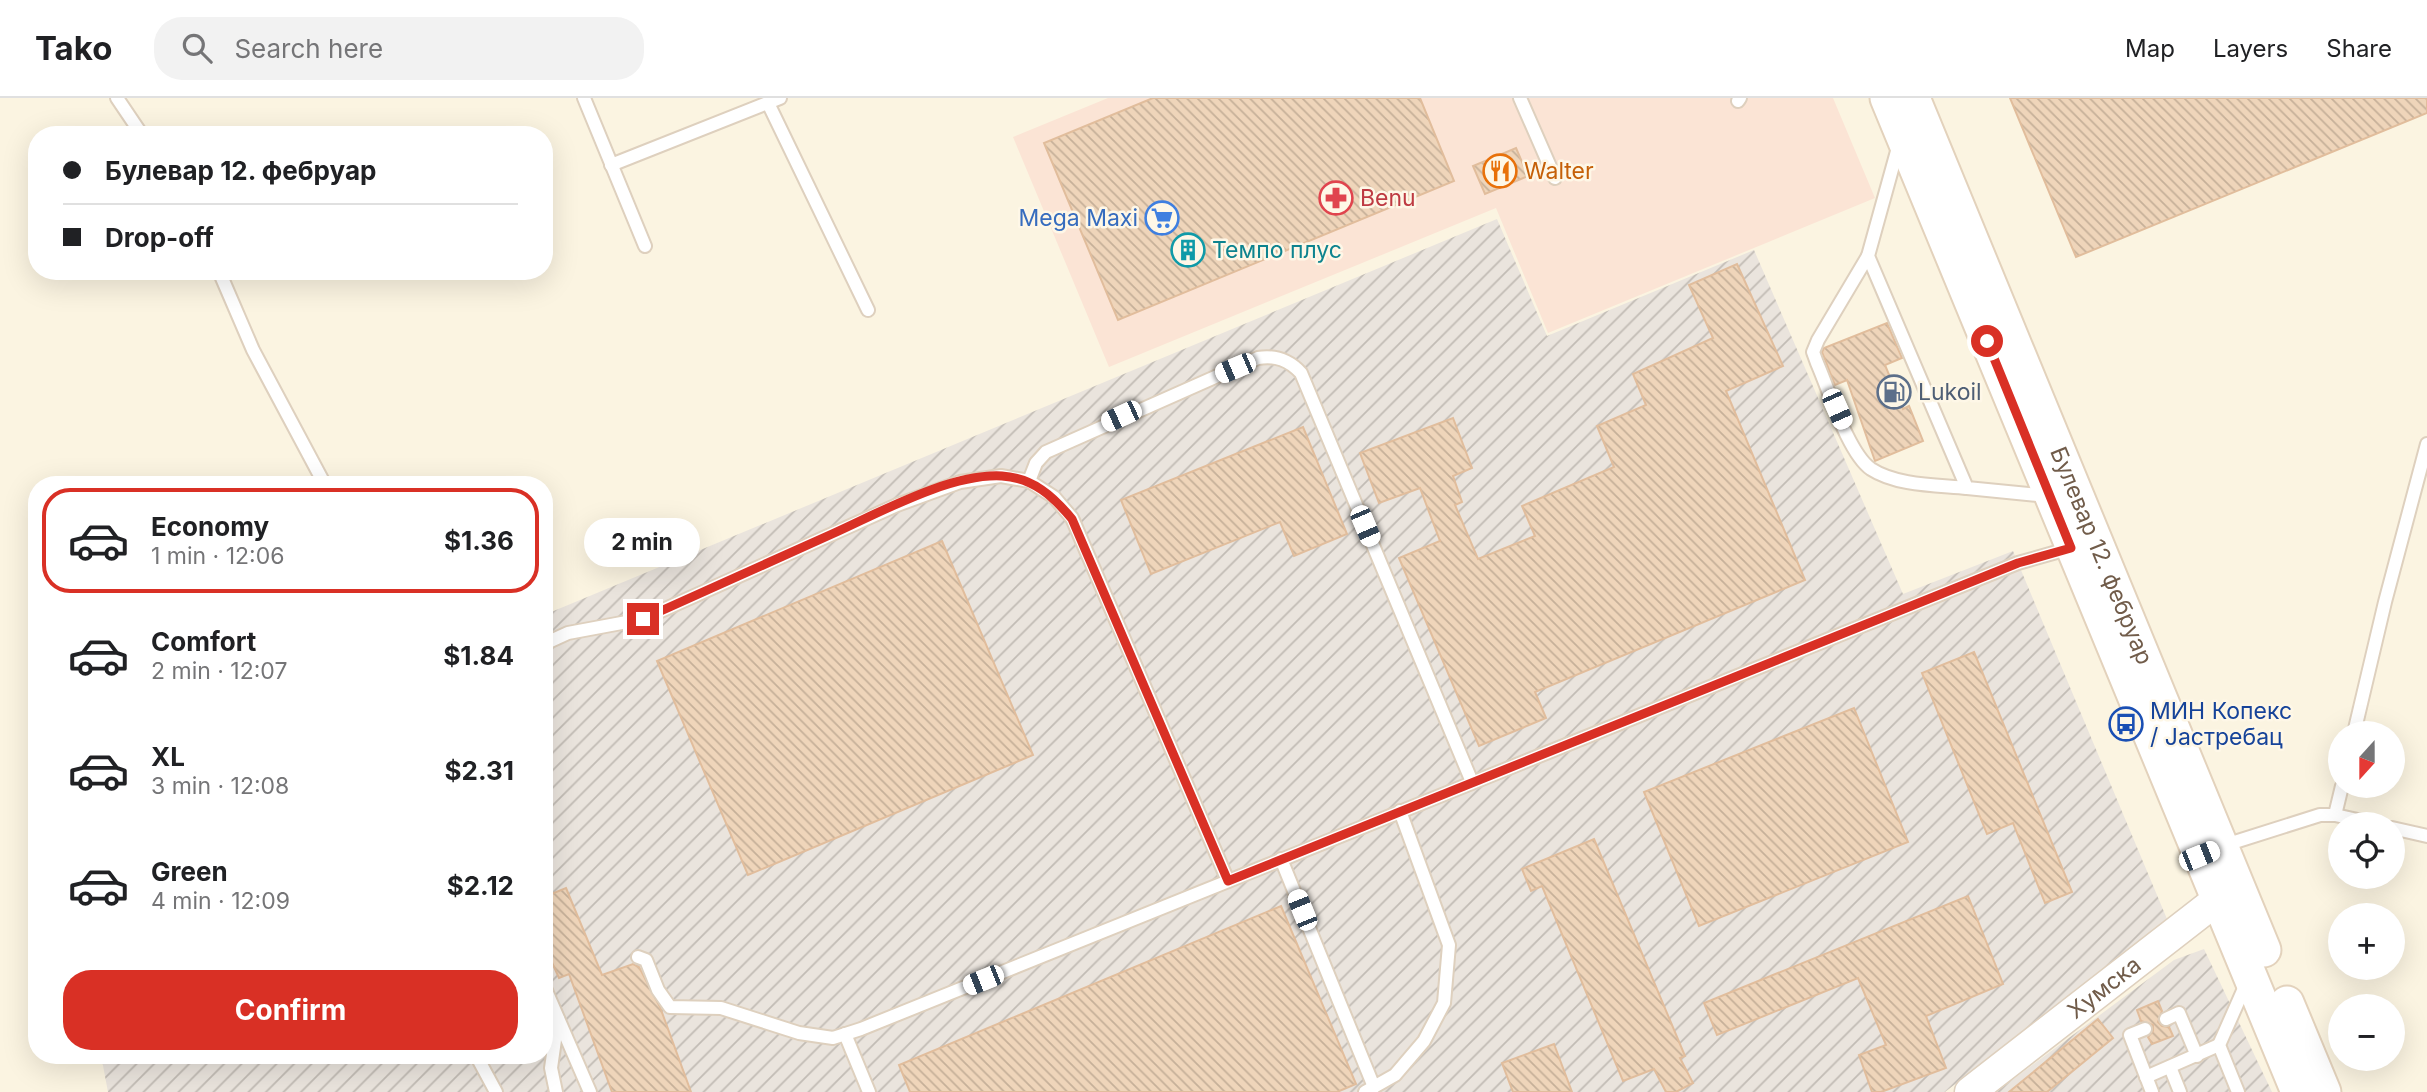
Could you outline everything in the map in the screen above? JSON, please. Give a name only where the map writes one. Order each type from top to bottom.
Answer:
[{"type":"main road","name":"Булевар 12. фебруар","points":[[1887,98],[2071,548],[2211,851]]},
{"type":"main road","name":"Булевар 12. фебруар","points":[[1913,98],[2227,891],[2324,1092]]},
{"type":"main road","name":"Булевар 12. фебруар","points":[[2227,891],[2250,971],[2298,1092]]},
{"type":"street","name":"Хумска","points":[[1970,1092],[2227,891]]},
{"type":"lane","points":[[117,98],[136,126]]},
{"type":"lane","points":[[584,98],[645,246]]},
{"type":"lane","points":[[1520,98],[1555,178]]},
{"type":"lane","points":[[611,165],[774,100],[868,310]]},
{"type":"lane","points":[[1902,134],[1868,256],[1813,352],[1857,454],[1871,469],[1907,481],[2051,496]]},
{"type":"lane","points":[[1868,256],[1967,488]]},
{"type":"lane","points":[[223,280],[253,349],[320,476]]},
{"type":"lane","points":[[1029,481],[1036,463],[1046,452],[1121,416],[1258,358],[1275,357],[1293,364],[1301,373],[1472,782]]},
{"type":"lane","points":[[2357,721],[2427,444]]},
{"type":"lane","points":[[553,639],[568,633],[643,619],[897,505],[960,482],[1001,476],[1029,481],[1054,497],[1072,519],[1228,881]]},
{"type":"lane","points":[[638,957],[646,960],[658,990],[670,1007],[721,1008],[799,1033],[833,1038],[2018,563],[2071,548]]},
{"type":"lane","points":[[1282,859],[1369,1089],[1395,1075],[1424,1041],[1444,1003],[1449,945],[1400,811]]},
{"type":"lane","points":[[2211,851],[2303,818],[2328,816]]},
{"type":"lane","points":[[2405,831],[2427,836]]},
{"type":"lane","points":[[2146,1077],[2219,1045],[2234,1015],[2250,971]]},
{"type":"lane","points":[[553,1007],[590,1092]]},
{"type":"lane","points":[[2166,1019],[2179,1013],[2197,1056]]},
{"type":"lane","points":[[553,1054],[558,1019]]},
{"type":"lane","points":[[2145,1029],[2130,1035],[2152,1092]]},
{"type":"lane","points":[[845,1034],[869,1092]]},
{"type":"lane","points":[[2219,1045],[2238,1092]]},
{"type":"lane","points":[[481,1064],[496,1092]]},
{"type":"lane","points":[[552,1064],[556,1092]]},
{"type":"lane","points":[[2170,1067],[2180,1092]]},
{"type":"shaded area","points":[[1108,98],[1833,98],[1875,198],[1548,333],[1496,208],[1109,367],[1013,137]]},
{"type":"shaded area","points":[[1497,219],[1547,336],[1754,250],[1903,594],[2013,551],[2167,919],[1945,1092],[108,1092],[103,1064],[553,1064],[553,611]]},
{"type":"shaded area","points":[[2204,949],[2272,1092],[1996,1092],[2174,960]]},
{"type":"building","name":"Темпо плус","points":[[1153,98],[1420,98],[1454,181],[1118,320],[1044,143]]},
{"type":"building","points":[[2010,98],[2427,98],[2427,113],[2076,257]]},
{"type":"building","name":"Walter","points":[[1516,148],[1528,176],[1485,194],[1473,166]]},
{"type":"building","points":[[1737,264],[1783,366],[1726,391],[1805,580],[1535,692],[1546,718],[1479,746],[1399,558],[1440,541],[1420,488],[1379,503],[1360,453],[1453,418],[1472,468],[1453,476],[1462,502],[1455,505],[1478,559],[1535,536],[1522,506],[1614,467],[1597,426],[1646,405],[1633,374],[1713,338],[1689,285]]},
{"type":"building","points":[[1887,323],[1902,358],[1885,365],[1903,409],[1909,406],[1923,441],[1875,461],[1847,380],[1835,385],[1822,352],[1824,348]]},
{"type":"building","points":[[1303,427],[1347,534],[1294,556],[1280,522],[1151,574],[1121,500]]},
{"type":"building","points":[[942,541],[1033,755],[748,875],[657,661]]},
{"type":"building","points":[[1974,652],[2072,892],[2045,903],[2013,823],[1987,834],[1922,673]]},
{"type":"building","points":[[1854,708],[1908,842],[1699,926],[1644,792]]},
{"type":"building","points":[[1594,839],[1685,1056],[1680,1058],[1693,1083],[1676,1092],[1666,1092],[1654,1069],[1623,1081],[1542,886],[1531,891],[1522,869]]},
{"type":"building","points":[[566,888],[602,975],[633,964],[639,967],[660,1007],[691,1092],[612,1092],[569,974],[559,978],[553,965],[553,893]]},
{"type":"building","points":[[1968,896],[2003,984],[1926,1016],[1946,1068],[1881,1092],[1872,1092],[1859,1055],[1886,1045],[1858,978],[1717,1035],[1704,1003]]},
{"type":"building","points":[[1281,906],[1356,1084],[1337,1092],[910,1092],[899,1065]]},
{"type":"building","points":[[2158,1001],[2162,1011],[2158,1022],[2169,1027],[2173,1036],[2152,1044],[2148,1037],[2153,1031],[2153,1025],[2141,1021],[2137,1010]]},
{"type":"building","points":[[2098,1019],[2113,1038],[2047,1092],[2009,1092]]},
{"type":"building","points":[[1554,1044],[1572,1092],[1513,1092],[1502,1063]]},
{"type":"place","name":"Walter","points":[[1500,171]]},
{"type":"place","name":"Benu","points":[[1336,198]]},
{"type":"place","name":"Mega Maxi","points":[[1162,218]]},
{"type":"place","name":"Темпо плус","points":[[1188,250]]},
{"type":"place","name":"Lukoil","points":[[1894,392]]},
{"type":"place","name":"МИН Копекс / Јастребац","points":[[2126,724]]},
{"type":"route","points":[[643,619],[897,505],[960,482],[1001,476],[1029,481],[1054,497],[1072,519],[1228,881],[2018,563],[2071,548],[1987,341]]}]
